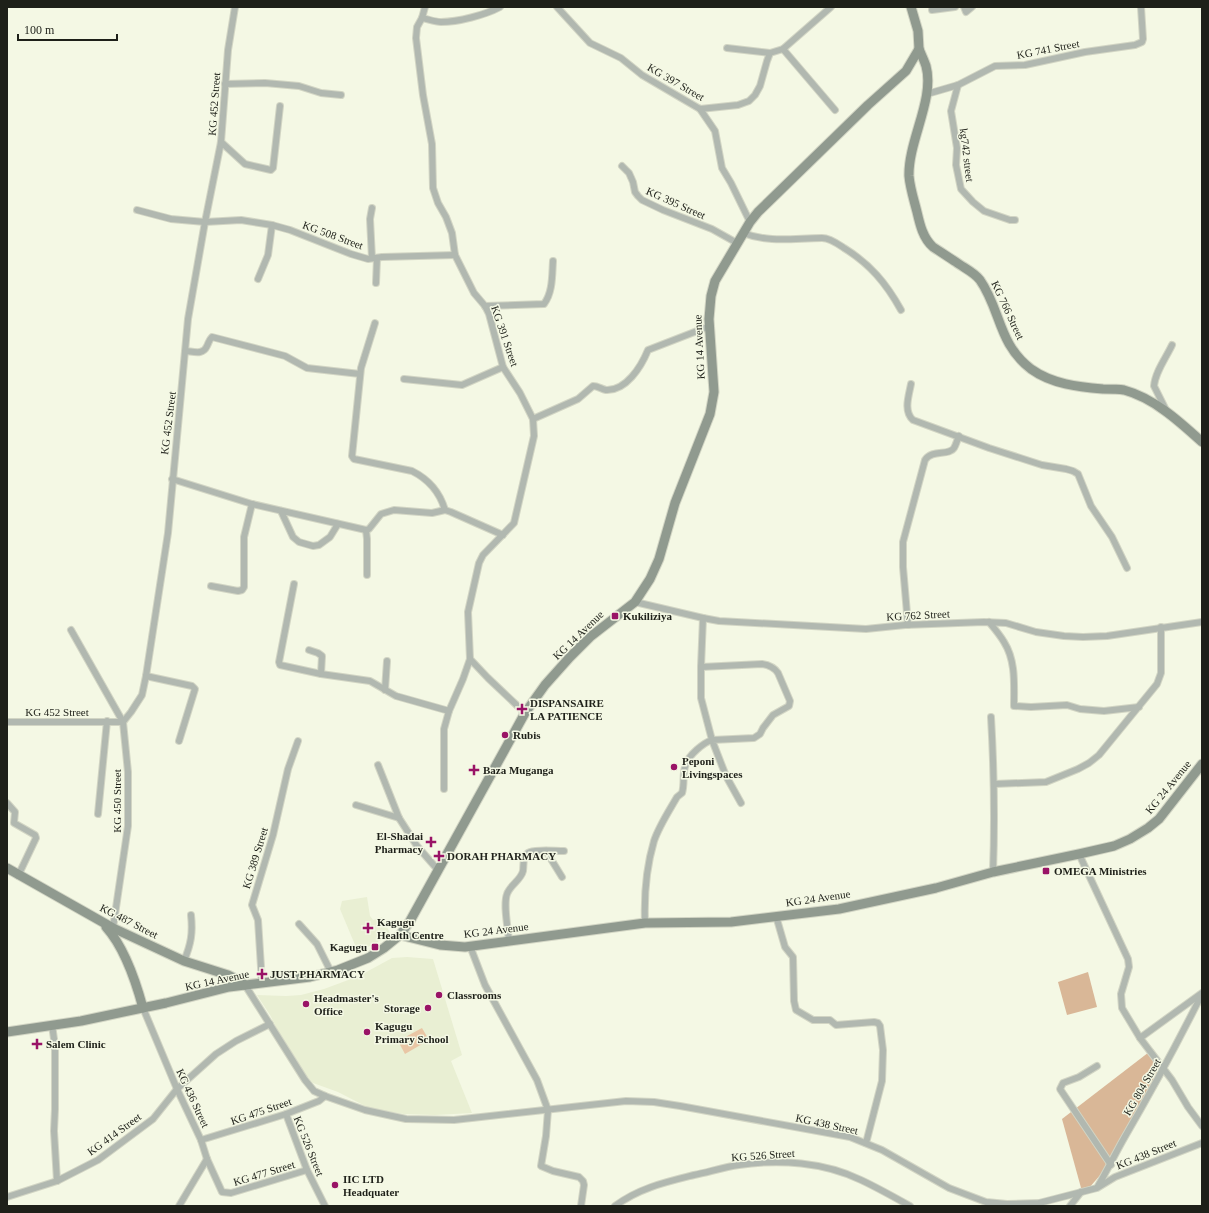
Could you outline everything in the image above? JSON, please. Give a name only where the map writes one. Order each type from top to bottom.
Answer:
[{"type":"main road","points":[[910,7],[918,31],[919,48]]},
{"type":"main road","name":"KG 766 Street","points":[[919,48],[926,66],[927,94],[913,145],[910,176],[911,190],[920,225],[929,243],[968,269],[980,280],[991,300],[1006,338],[1016,353],[1032,369],[1049,379],[1070,385],[1124,390],[1141,396],[1188,429],[1202,442]]},
{"type":"main road","name":"KG 14 Avenue","points":[[7,1032],[80,1022],[245,985],[310,977],[331,972],[368,958],[384,948],[400,935],[410,921],[525,713],[545,685],[585,642],[606,623],[635,602],[650,579],[659,559],[675,503],[710,414],[714,392],[709,306],[713,288],[737,243],[750,222],[768,202],[868,105],[900,77],[912,62],[919,48]]},
{"type":"main road","name":"KG 24 Avenue","points":[[400,935],[448,947],[470,946],[646,924],[731,922],[839,909],[936,888],[993,872],[1114,846],[1130,839],[1159,819],[1202,764]]},
{"type":"main road","name":"KG 487 Street","points":[[7,868],[18,876],[113,928],[184,961],[228,975],[245,985]]},
{"type":"main road","points":[[101,921],[114,935],[136,982],[143,1008]]},
{"type":"street","name":"KG 452 Street","points":[[7,722],[123,722],[142,695],[168,533],[188,319],[221,142],[228,50],[235,7]]},
{"type":"street","name":"KG 391 Street","points":[[425,7],[422,18],[417,27],[416,38],[423,95],[432,144],[433,188],[438,203],[446,217],[452,233],[455,255],[474,293],[490,314],[503,367],[520,393],[533,419],[534,436],[514,523],[483,555],[479,563],[468,612],[470,659]]},
{"type":"street","points":[[422,18],[439,22],[449,22],[483,14],[500,7]]},
{"type":"street","name":"KG 397 Street","points":[[557,7],[590,43],[621,58],[642,75],[700,109],[738,105],[749,101],[755,95],[760,86],[770,53]]},
{"type":"street","points":[[727,48],[770,53],[783,49],[831,7]]},
{"type":"street","points":[[932,10],[954,7]]},
{"type":"street","points":[[964,7],[966,12],[972,7]]},
{"type":"street","name":"KG 741 Street","points":[[927,94],[958,85],[995,66],[1025,65],[1085,52],[1135,45],[1142,42],[1143,39],[1141,7]]},
{"type":"street","points":[[783,49],[836,110]]},
{"type":"street","points":[[225,84],[299,86],[321,93],[341,95]]},
{"type":"street","name":"kg742 street","points":[[958,85],[951,111],[957,148],[956,165],[961,189],[984,211],[1010,220],[1015,220]]},
{"type":"street","points":[[221,142],[246,164],[271,170],[273,168],[280,106]]},
{"type":"street","points":[[700,109],[715,131],[722,168],[750,222]]},
{"type":"street","name":"KG 395 Street","points":[[622,166],[633,182],[635,192],[642,200],[663,210],[712,229],[737,243]]},
{"type":"street","points":[[372,208],[370,219],[376,283]]},
{"type":"street","name":"KG 508 Street","points":[[137,210],[171,219],[205,222],[241,220],[272,225],[290,230],[351,254],[374,258],[455,255]]},
{"type":"street","points":[[258,279],[268,255],[272,225]]},
{"type":"street","points":[[743,233],[755,238],[766,239],[824,238],[836,243],[858,256],[876,273],[901,310]]},
{"type":"street","points":[[485,306],[544,304],[552,282],[553,261]]},
{"type":"street","points":[[375,323],[360,374],[353,458],[412,471],[419,475],[438,494],[445,510]]},
{"type":"street","points":[[533,419],[578,399],[593,386],[605,390],[618,388],[625,384],[643,362],[648,350],[710,326]]},
{"type":"street","points":[[186,351],[201,352],[205,350],[212,337],[285,356],[307,368],[360,374]]},
{"type":"street","points":[[1168,414],[1154,386],[1154,382],[1172,345]]},
{"type":"street","points":[[404,379],[462,385],[503,367]]},
{"type":"street","points":[[911,384],[907,411],[913,420],[1042,466],[1066,469],[1078,474],[1091,506],[1112,537],[1127,568]]},
{"type":"street","points":[[908,625],[902,550],[904,536],[915,502],[925,460],[932,454],[952,450],[955,447],[959,436]]},
{"type":"street","points":[[172,479],[252,504],[366,530],[369,529],[381,514],[394,510],[432,513],[445,510],[503,535]]},
{"type":"street","points":[[211,586],[238,591],[242,590],[244,587],[244,537],[252,504]]},
{"type":"street","points":[[281,511],[293,537],[299,542],[313,546],[319,545],[330,536],[338,524]]},
{"type":"street","points":[[366,530],[367,575]]},
{"type":"street","points":[[294,584],[279,662],[280,665],[321,674],[370,681],[396,696],[449,711]]},
{"type":"street","name":"KG 762 Street","points":[[635,602],[719,621],[866,629],[908,625],[989,622],[1006,623],[1036,632],[1064,636],[1107,636],[1202,622]]},
{"type":"street","points":[[703,618],[701,698],[712,740],[726,776],[741,803]]},
{"type":"street","points":[[989,622],[1004,641],[1014,668],[1014,706],[1031,707],[1067,705],[1080,709],[1104,711],[1139,707]]},
{"type":"street","points":[[994,784],[1046,782],[1089,764],[1099,755],[1139,707],[1160,678],[1161,627]]},
{"type":"street","points":[[71,630],[123,722]]},
{"type":"street","points":[[309,650],[322,656],[321,674]]},
{"type":"street","points":[[444,789],[444,729],[449,711],[470,659],[525,713]]},
{"type":"street","points":[[385,690],[387,661]]},
{"type":"street","points":[[646,924],[644,900],[647,874],[654,842],[677,798],[682,793],[685,764],[706,742],[712,740],[754,738],[760,734],[774,715],[789,706],[790,701],[775,670],[767,665],[701,667]]},
{"type":"street","points":[[146,676],[192,686],[195,689],[179,741]]},
{"type":"street","points":[[991,717],[995,831],[993,872]]},
{"type":"street","points":[[98,814],[107,721]]},
{"type":"street","name":"KG 450 Street","points":[[113,928],[128,826],[128,772],[123,722]]},
{"type":"street","name":"KG 389 Street","points":[[262,983],[258,920],[252,905],[273,835],[288,769],[298,741]]},
{"type":"street","points":[[378,765],[399,818],[417,846],[438,870]]},
{"type":"street","points":[[7,803],[15,812],[14,823],[35,835],[36,838],[18,876]]},
{"type":"street","points":[[356,805],[399,818]]},
{"type":"street","points":[[546,851],[562,877]]},
{"type":"street","points":[[509,940],[506,911],[507,894],[523,871],[523,861],[525,855],[530,852],[564,851]]},
{"type":"street","points":[[1080,854],[1106,913],[1127,955],[1129,967],[1123,985],[1121,1002],[1122,1008],[1140,1038],[1172,1080],[1188,1107],[1202,1126]]},
{"type":"street","points":[[184,961],[191,944],[193,929],[191,915]]},
{"type":"street","points":[[776,916],[785,947],[793,957],[794,1001],[796,1010],[813,1020],[830,1020],[836,1025],[874,1022],[878,1023],[880,1026],[883,1050],[882,1081],[866,1142]]},
{"type":"street","points":[[299,924],[318,944],[331,972]]},
{"type":"street","points":[[470,946],[485,985],[537,1080],[548,1110],[546,1136],[541,1166],[553,1171],[580,1177],[584,1186],[581,1206]]},
{"type":"street","name":"KG 438 Street","points":[[245,985],[305,1080],[314,1091],[365,1110],[406,1119],[440,1120],[473,1118],[626,1101],[654,1102],[850,1137],[866,1142],[882,1150],[949,1188],[986,1202],[1007,1204],[1038,1203],[1097,1188],[1115,1177],[1202,1143]]},
{"type":"street","points":[[1140,1038],[1202,994]]},
{"type":"street","name":"KG 804 Street","points":[[1097,1188],[1164,1070],[1202,994]]},
{"type":"street","name":"KG 436 Street","points":[[143,1008],[177,1089],[202,1140],[207,1159],[222,1192],[226,1193]]},
{"type":"street","name":"KG 414 Street","points":[[7,1197],[57,1181],[98,1160],[153,1119],[177,1089],[216,1054],[236,1041],[270,1024]]},
{"type":"street","points":[[52,1026],[55,1046],[54,1131],[57,1181]]},
{"type":"street","points":[[1097,1066],[1079,1077],[1063,1084],[1060,1089],[1111,1164]]},
{"type":"street","name":"KG 475 Street","points":[[202,1140],[286,1114],[319,1101],[325,1096]]},
{"type":"street","name":"KG 526 Street","points":[[286,1114],[307,1170],[325,1206]]},
{"type":"street","points":[[179,1206],[207,1159]]},
{"type":"street","name":"KG 526 Street","points":[[615,1206],[624,1199],[661,1183],[739,1165],[798,1163],[823,1167],[855,1177],[910,1206]]},
{"type":"street","name":"KG 477 Street","points":[[226,1193],[231,1193],[307,1170]]},
{"type":"street","points":[[1070,1206],[1081,1192]]},
{"type":"shaded area","name":"Kagugu Health Centre","points":[[367,897],[370,916],[373,920],[382,917],[391,935],[358,952],[340,909],[342,901]]},
{"type":"shaded area","name":"Kagugu Primary School","points":[[407,957],[433,959],[462,1055],[451,1061],[472,1113],[435,1115],[404,1114],[369,1108],[338,1092],[313,1083],[306,1076],[281,1037],[270,1015],[257,995],[301,995],[324,989],[359,976],[392,958]]},
{"type":"shaded area","points":[[1088,972],[1097,1007],[1067,1015],[1058,982]]},
{"type":"shaded area","points":[[422,1028],[429,1040],[405,1054],[398,1041]]},
{"type":"shaded area","points":[[1153,1049],[1167,1069],[1120,1152],[1083,1195],[1062,1119]]},
{"type":"place","name":"Kukiliziya","points":[[615,616]]},
{"type":"place","name":"DISPANSAIRE LA PATIENCE","points":[[522,709]]},
{"type":"place","name":"Rubis","points":[[505,735]]},
{"type":"place","name":"Peponi Livingspaces","points":[[674,767]]},
{"type":"place","name":"Baza Muganga","points":[[474,770]]},
{"type":"place","name":"El-Shadai Pharmacy","points":[[431,842]]},
{"type":"place","name":"DORAH PHARMACY","points":[[439,856]]},
{"type":"place","name":"OMEGA Ministries","points":[[1046,871]]},
{"type":"place","name":"Kagugu Health Centre","points":[[368,928]]},
{"type":"place","name":"Kagugu","points":[[375,947]]},
{"type":"place","name":"JUST PHARMACY","points":[[262,974]]},
{"type":"place","name":"Classrooms","points":[[439,995]]},
{"type":"place","name":"Headmaster's Office","points":[[306,1004]]},
{"type":"place","name":"Storage","points":[[428,1008]]},
{"type":"place","name":"Kagugu Primary School","points":[[367,1032]]},
{"type":"place","name":"Salem Clinic","points":[[37,1044]]},
{"type":"place","name":"IIC LTD Headquater","points":[[335,1185]]}]
